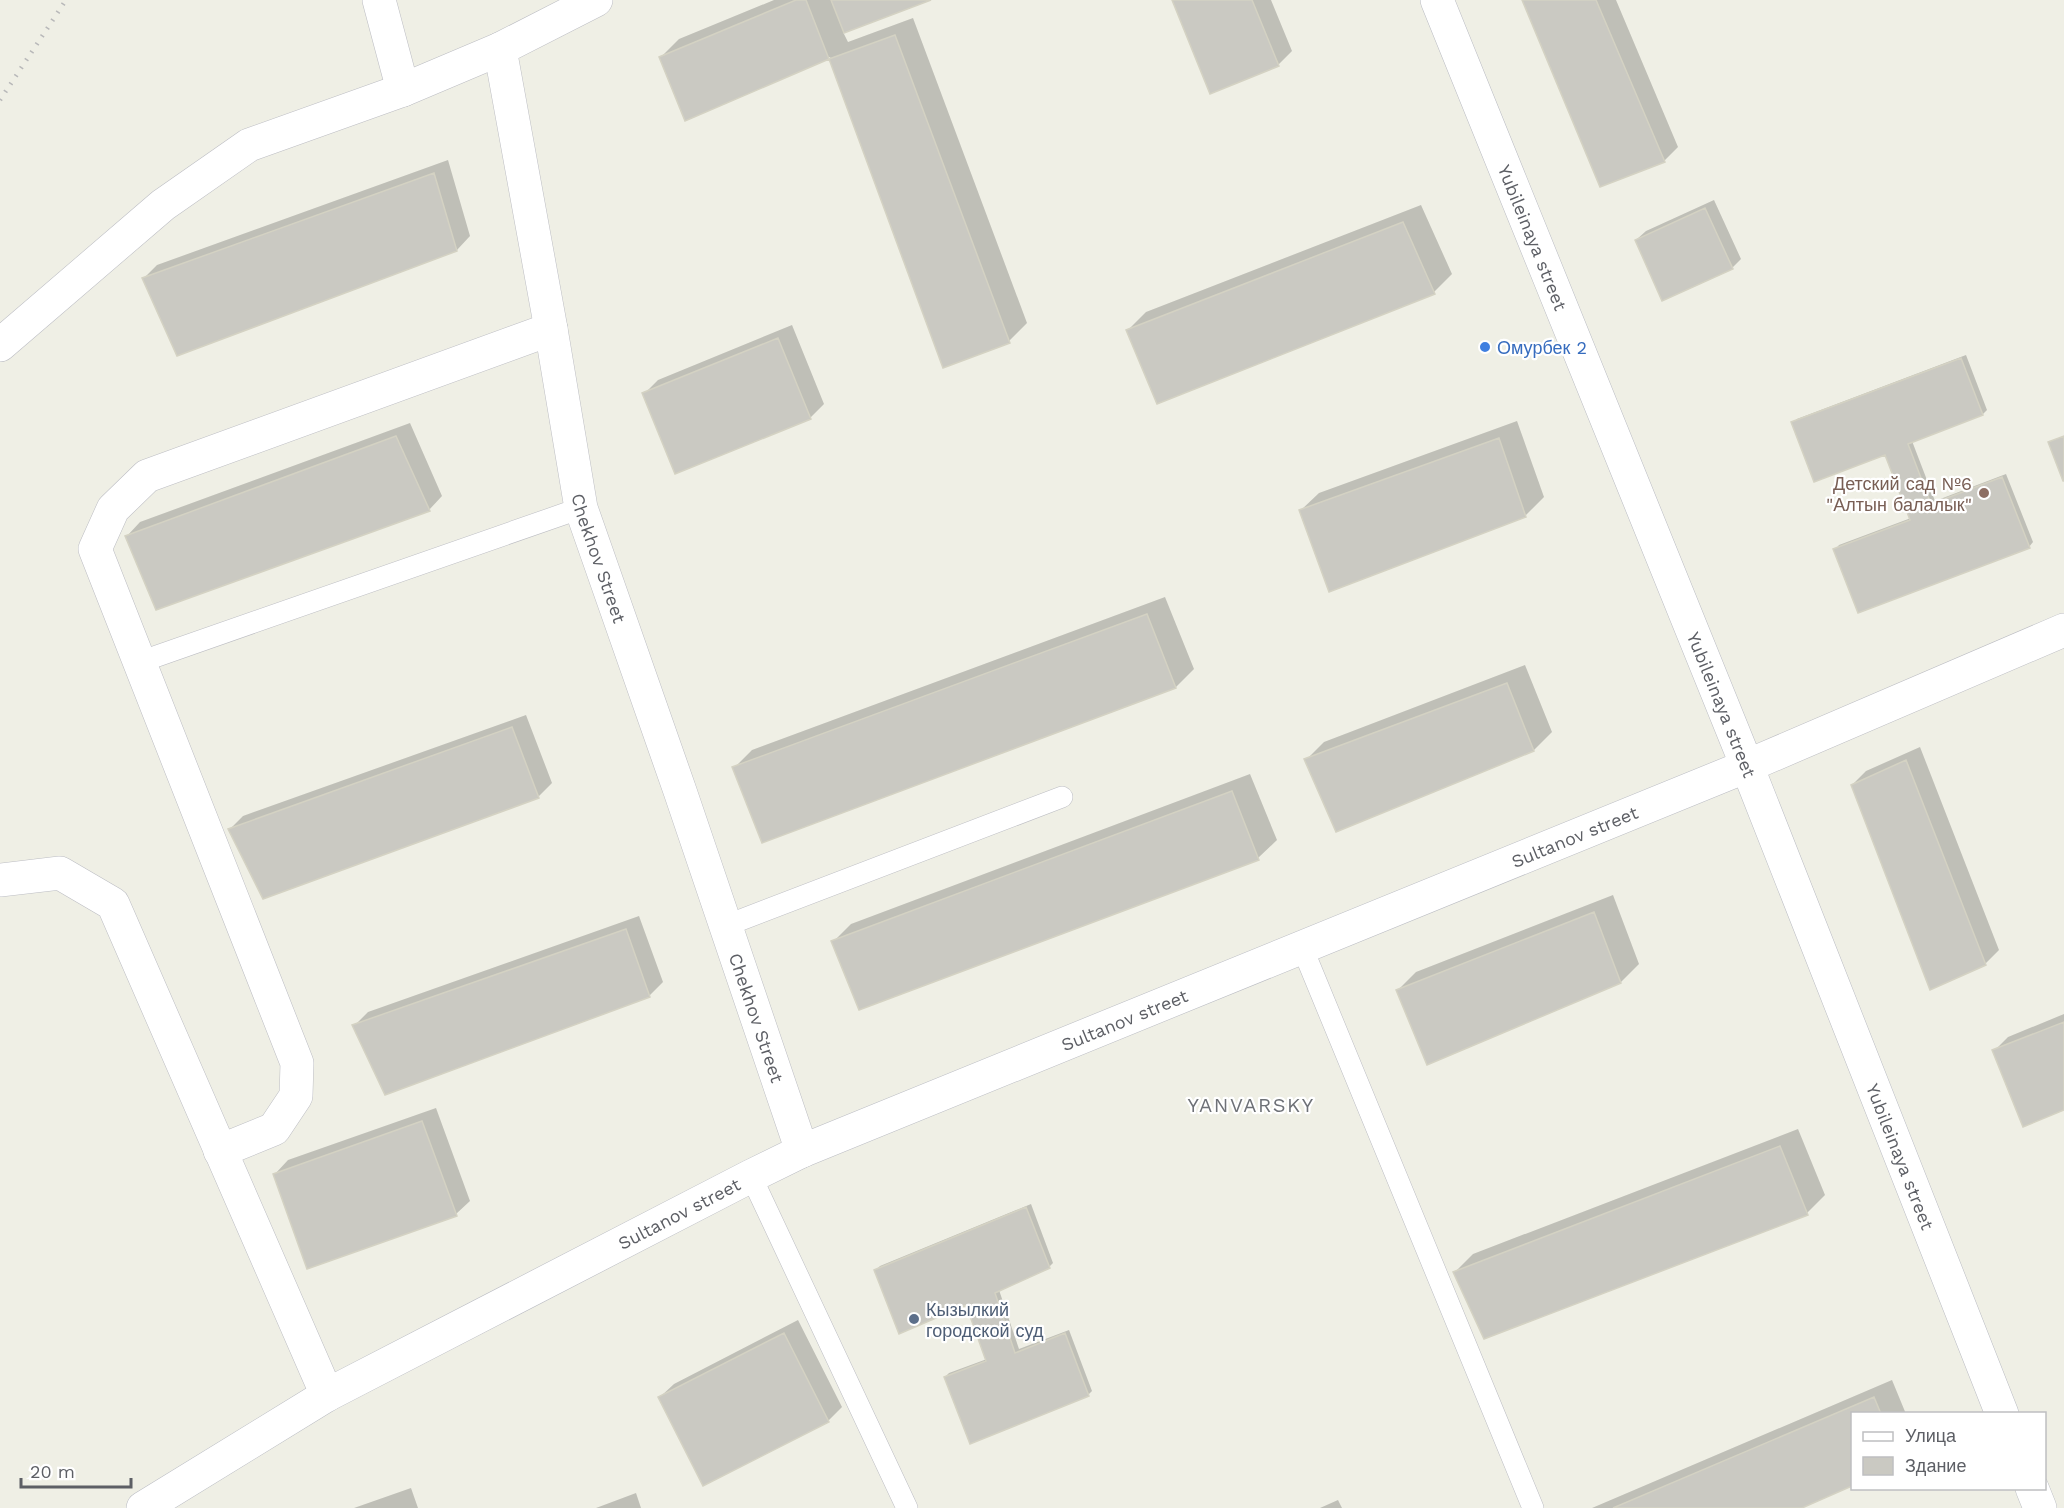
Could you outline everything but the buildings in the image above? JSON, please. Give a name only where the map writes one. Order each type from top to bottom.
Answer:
[{"type":"street","points":[[379,0],[403,90]]},
{"type":"street","points":[[0,345],[163,205],[249,145],[403,90],[500,49],[596,0]]},
{"type":"street","name":"Yubileinaya street","points":[[1437,0],[1747,766],[2002,1412]]},
{"type":"street","name":"Chekhov Street","points":[[500,49],[581,508],[802,1151]]},
{"type":"street","points":[[220,1150],[274,1129],[296,1096],[297,1063],[95,549],[113,509],[147,476],[551,329]]},
{"type":"street","name":"Sultanov street","points":[[143,1508],[327,1395],[802,1151],[1747,766],[2064,630]]},
{"type":"street","points":[[0,880],[60,873],[113,904],[327,1395]]},
{"type":"street","points":[[189,1508],[211,1467]]},
{"type":"street","points":[[2033,1490],[2040,1508]]},
{"type":"lane","points":[[140,662],[581,508]]},
{"type":"lane","points":[[725,926],[1062,797]]},
{"type":"lane","points":[[1302,947],[1533,1508]]},
{"type":"lane","points":[[751,1176],[907,1508]]},
{"type":"railway","points":[[0,100],[66,0]]},
{"type":"place","name":"Омурбек 2","points":[[1485,347]]},
{"type":"place","name":"Детский сад №6 \"Алтын балалык\"","points":[[1984,493]]},
{"type":"place","name":"Кызылкий городской суд","points":[[914,1319]]},
{"type":"district","name":"YANVARSKY","points":[[1251,1105]]}]
